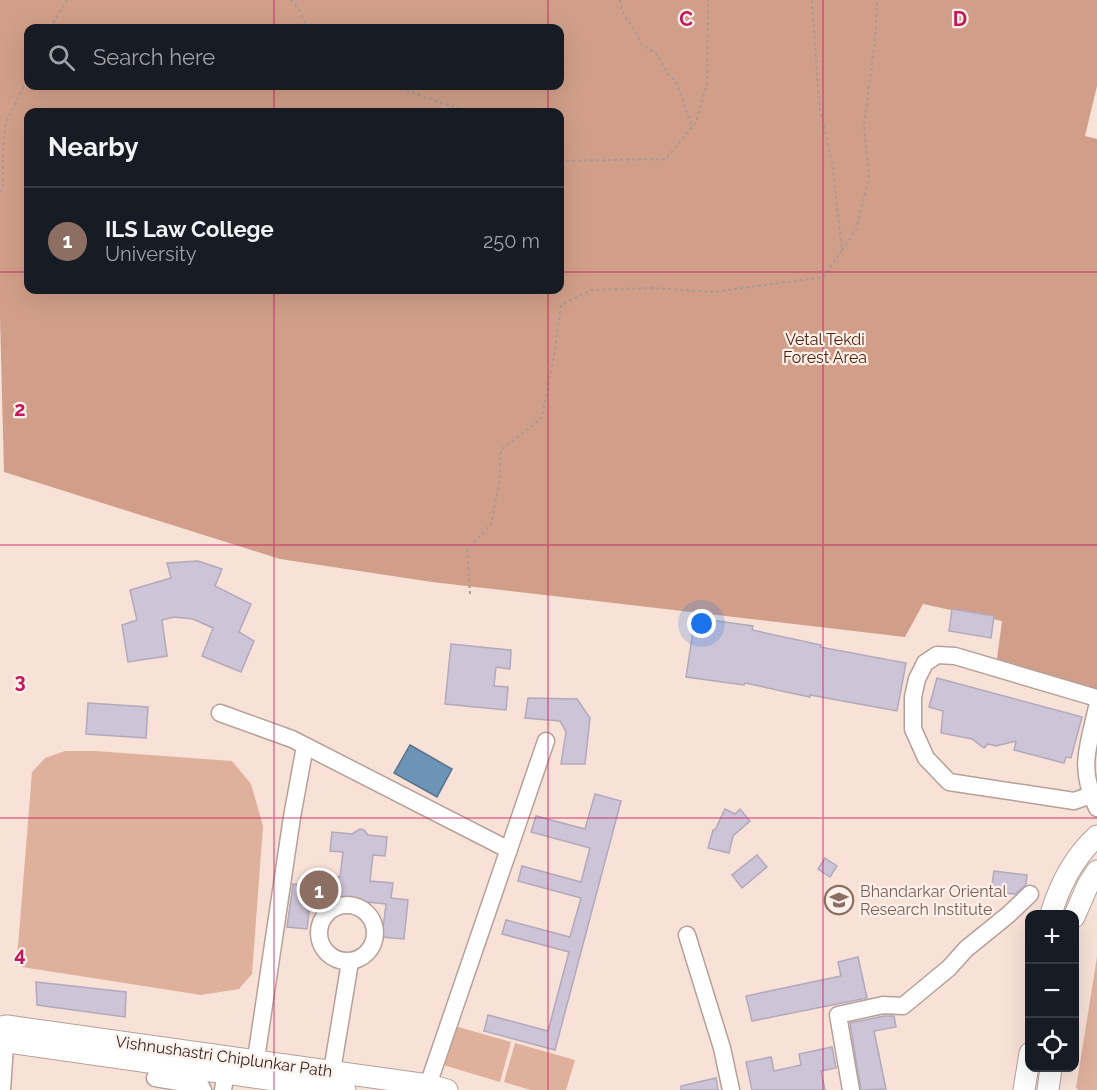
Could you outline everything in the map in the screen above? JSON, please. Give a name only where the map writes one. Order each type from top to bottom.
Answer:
[{"type":"main road","points":[[1052,910],[1067,873],[1083,850],[1097,836]]},
{"type":"main road","points":[[1077,910],[1097,871]]},
{"type":"main road","name":"Vishnushastri Chiplunkar Path","points":[[3,1034],[256,1059],[437,1087]]},
{"type":"main road","name":"Vishnushastri Chiplunkar Path","points":[[3,1034],[155,1077],[345,1090]]},
{"type":"main road","points":[[1024,1090],[1026,1072]]},
{"type":"main road","points":[[1048,1090],[1051,1072]]},
{"type":"street","points":[[1097,698],[955,656],[937,655],[925,663],[917,678],[913,697],[913,729],[926,758],[949,782],[1074,801],[1094,801],[1084,765],[1097,707]]},
{"type":"street","points":[[220,713],[292,739],[509,850]]},
{"type":"street","points":[[437,1087],[509,850],[546,741]]},
{"type":"street","points":[[256,1059],[292,817],[305,746]]},
{"type":"street","points":[[851,1090],[838,1015],[883,1005],[903,1006],[949,968],[966,949],[1030,894]]},
{"type":"street","points":[[687,935],[722,1048],[731,1090]]},
{"type":"street","points":[[332,1071],[350,962]]},
{"type":"street","points":[[2,1090],[3,1034]]},
{"type":"street","points":[[155,1077],[201,1086],[203,1090]]},
{"type":"path","points":[[52,24],[67,0]]},
{"type":"path","points":[[291,0],[300,10],[306,24]]},
{"type":"path","points":[[620,0],[621,12],[638,33],[641,44],[656,53],[668,75],[676,82],[692,127]]},
{"type":"path","points":[[564,161],[666,159],[696,122],[707,83],[708,0]]},
{"type":"path","points":[[812,0],[819,104],[832,163],[842,250]]},
{"type":"path","points":[[470,594],[467,550],[491,524],[500,484],[501,450],[542,417],[561,305],[591,290],[652,288],[714,292],[824,277],[856,230],[869,178],[864,126],[878,0]]},
{"type":"path","points":[[0,192],[3,188],[6,122],[24,86]]},
{"type":"path","points":[[406,90],[459,108]]},
{"type":"path","points":[[0,161],[3,168]]},
{"type":"shaded area","points":[[65,751],[232,761],[251,784],[263,826],[252,974],[239,989],[201,995],[22,967],[17,959],[32,772],[45,758]]},
{"type":"shaded area","points":[[1097,957],[1097,1090],[1076,1088]]},
{"type":"shaded area","points":[[451,1025],[511,1042],[500,1082],[440,1064]]},
{"type":"shaded area","points":[[515,1043],[575,1060],[566,1090],[531,1090],[504,1082]]},
{"type":"green space","name":"Vetal Tekdi Forest Area","points":[[0,0],[1097,0],[1097,86],[1085,136],[1097,139],[1097,692],[997,659],[1002,621],[923,604],[905,637],[432,582],[280,559],[4,472],[0,318]]},
{"type":"water","points":[[410,745],[452,769],[437,797],[394,773]]},
{"type":"building","points":[[198,561],[222,569],[215,586],[251,604],[239,632],[254,641],[241,672],[202,656],[213,628],[193,619],[174,617],[162,620],[167,656],[128,662],[122,625],[137,620],[130,590],[171,578],[167,563]]},
{"type":"building","points":[[952,609],[994,616],[991,638],[949,631]]},
{"type":"building","points":[[695,618],[753,626],[752,630],[821,645],[820,647],[906,663],[897,711],[810,695],[810,697],[745,683],[744,685],[686,677]]},
{"type":"building","points":[[451,644],[511,650],[510,669],[496,667],[494,686],[508,687],[506,710],[445,704]]},
{"type":"building","points":[[937,678],[1082,717],[1071,758],[1066,757],[1064,763],[1014,750],[1016,741],[996,746],[988,744],[984,748],[972,739],[941,733],[943,711],[929,707]]},
{"type":"building","points":[[528,698],[577,699],[590,718],[585,764],[561,764],[566,732],[560,721],[525,718]]},
{"type":"building","points":[[88,703],[148,707],[146,738],[86,734]]},
{"type":"building","points":[[595,794],[621,801],[555,1050],[484,1031],[488,1015],[548,1031],[569,952],[502,934],[506,920],[570,937],[581,898],[518,881],[522,866],[581,882],[590,848],[531,832],[536,816],[585,829]]},
{"type":"building","points":[[725,809],[735,814],[740,809],[750,821],[733,836],[729,853],[708,848],[713,830]]},
{"type":"building","points":[[360,829],[368,835],[387,837],[385,856],[373,855],[370,881],[393,883],[391,898],[408,900],[404,939],[382,937],[386,904],[337,902],[337,898],[311,896],[307,929],[287,927],[293,884],[314,886],[315,875],[340,877],[343,852],[330,851],[332,832],[352,834]]},
{"type":"building","points":[[757,855],[767,867],[742,888],[732,875]]},
{"type":"building","points":[[825,858],[837,866],[830,877],[818,869]]},
{"type":"building","points":[[994,871],[1027,875],[1026,885],[1015,894],[991,892]]},
{"type":"building","points":[[858,957],[867,998],[752,1021],[746,996],[841,976],[838,962]]},
{"type":"building","points":[[36,982],[126,992],[125,1017],[37,1005]]},
{"type":"building","points":[[894,1016],[896,1027],[874,1031],[886,1089],[861,1090],[850,1023]]},
{"type":"building","points":[[832,1047],[836,1068],[821,1071],[825,1090],[752,1090],[746,1062],[771,1057],[774,1071],[801,1065],[799,1054]]},
{"type":"building","points":[[716,1078],[718,1090],[681,1090],[681,1086]]},
{"type":"place","name":"ILS Law College","points":[[319,890]]},
{"type":"place","name":"Bhandarkar Oriental Research Institute","points":[[839,900]]}]
